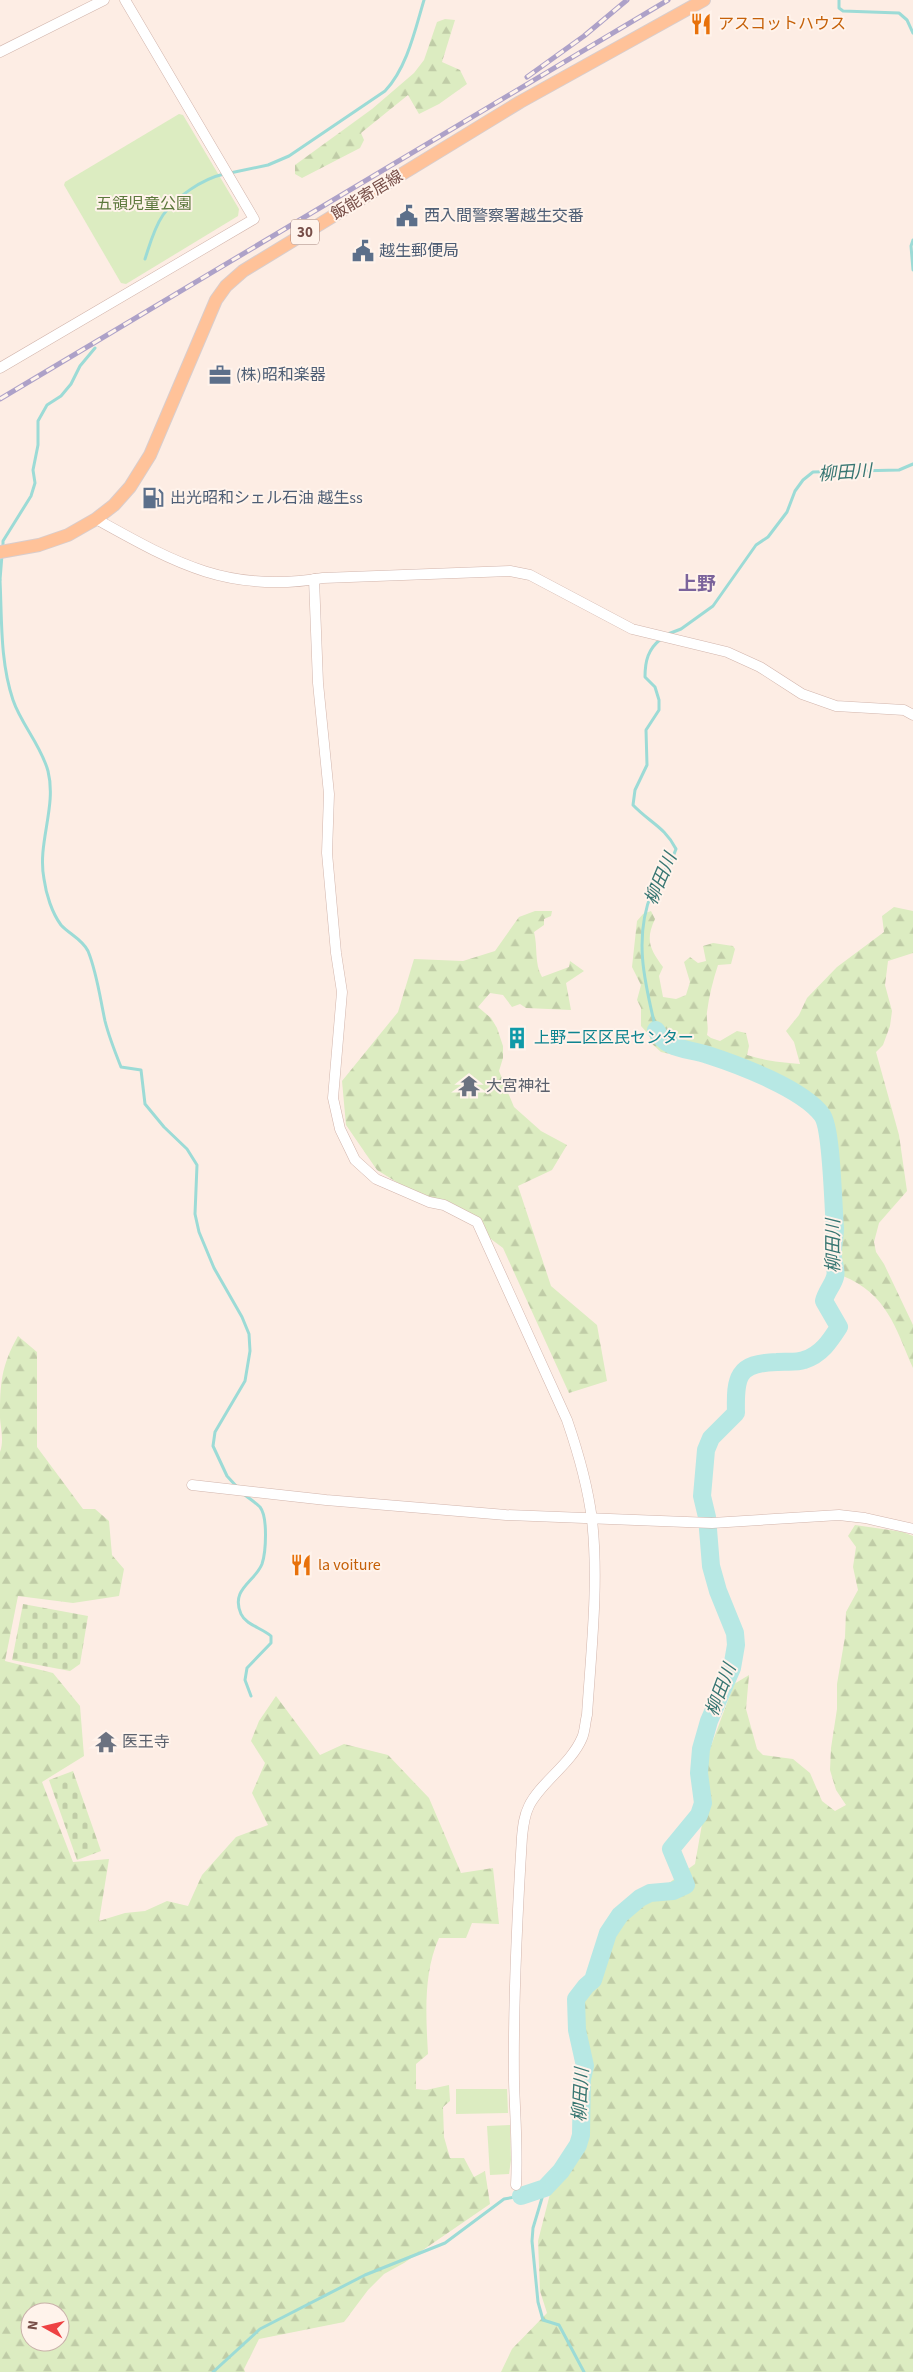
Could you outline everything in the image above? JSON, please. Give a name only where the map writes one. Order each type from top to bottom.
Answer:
[{"type":"main road","name":"飯能寄居線","points":[[3,552],[39,545],[68,534],[96,519],[114,505],[141,472],[212,308],[226,286],[243,272],[520,102],[704,0]]},
{"type":"street","points":[[0,52],[104,0]]},
{"type":"street","points":[[0,368],[254,219],[125,0]]},
{"type":"street","points":[[96,519],[162,556],[193,568],[259,582],[510,571],[530,575],[632,629],[726,652],[760,666],[802,694],[836,706],[904,710],[913,715]]},
{"type":"street","points":[[314,579],[318,683],[329,794],[327,853],[336,952],[342,992],[334,1098],[340,1129],[355,1160],[376,1179],[429,1202],[444,1205],[477,1222],[567,1420],[575,1443],[592,1519],[594,1565],[590,1666],[582,1738],[558,1773],[536,1795],[524,1818],[515,2010],[514,2081],[518,2148],[516,2185]]},
{"type":"street","points":[[192,1485],[419,1508],[592,1519],[712,1523],[839,1515],[865,1518],[913,1529]]},
{"type":"green space","points":[[445,19],[455,20],[442,62],[460,70],[467,84],[439,104],[419,114],[408,95],[361,133],[364,140],[360,148],[302,178],[295,174],[295,165],[372,109],[414,73],[424,60],[437,22]]},
{"type":"green space","name":"五領児童公園","points":[[179,114],[183,115],[239,209],[238,216],[126,284],[121,283],[64,185],[65,182]]},
{"type":"green space","points":[[894,907],[913,911],[913,953],[888,961],[885,985],[892,1011],[890,1026],[883,1045],[876,1052],[899,1135],[907,1191],[879,1223],[874,1242],[876,1252],[884,1264],[913,1325],[913,1368],[895,1326],[880,1302],[858,1283],[843,1276],[835,1151],[828,1116],[818,1107],[809,1110],[797,1104],[780,1089],[750,1077],[734,1059],[720,1056],[702,1061],[661,1052],[651,1043],[650,1036],[641,1026],[641,1008],[637,1000],[641,985],[632,967],[637,921],[643,914],[651,911],[655,919],[650,933],[650,944],[663,967],[659,976],[663,997],[676,999],[686,995],[690,982],[684,962],[690,957],[698,963],[706,961],[703,946],[713,943],[733,946],[735,949],[731,964],[718,965],[714,976],[707,1012],[707,1035],[720,1041],[737,1031],[746,1033],[749,1046],[747,1055],[761,1059],[800,1064],[794,1042],[786,1031],[799,1015],[807,998],[837,967],[884,932],[882,916]]},
{"type":"green space","points":[[535,911],[552,911],[551,916],[544,919],[544,925],[534,932],[537,961],[542,977],[569,967],[570,961],[584,971],[566,983],[571,1010],[526,1008],[520,1004],[512,1007],[503,995],[490,993],[478,1007],[491,1018],[497,1028],[503,1046],[503,1058],[499,1071],[514,1107],[541,1131],[567,1145],[552,1170],[518,1186],[551,1286],[597,1325],[607,1381],[569,1393],[503,1248],[456,1213],[403,1186],[377,1170],[346,1125],[342,1081],[398,1012],[414,959],[463,961],[495,951],[519,917]]},
{"type":"green space","points":[[18,1336],[37,1352],[37,1447],[83,1509],[95,1509],[109,1521],[112,1555],[124,1569],[119,1596],[73,1603],[18,1596],[5,1661],[53,1673],[80,1706],[84,1756],[42,1782],[73,1862],[109,1859],[99,1921],[125,1913],[145,1911],[167,1901],[188,1906],[202,1875],[236,1837],[268,1825],[252,1793],[265,1763],[251,1741],[259,1721],[276,1696],[320,1755],[344,1744],[388,1755],[429,1798],[461,1873],[493,1868],[499,1924],[472,1923],[466,1938],[439,1938],[430,1966],[428,1980],[426,2010],[428,2054],[416,2064],[416,2089],[426,2090],[449,2085],[450,2101],[443,2107],[444,2137],[450,2158],[464,2158],[474,2177],[485,2171],[490,2204],[404,2263],[384,2274],[368,2290],[344,2322],[259,2339],[244,2369],[245,2372],[0,2372],[0,1452],[2,1440],[0,1406],[1,1385],[8,1357]]},
{"type":"green space","points":[[855,1525],[903,1532],[913,1536],[913,2372],[501,2372],[512,2349],[547,2313],[540,2291],[538,2241],[551,2190],[574,2161],[582,2147],[584,2096],[588,2063],[577,2012],[581,1995],[596,1981],[608,1941],[618,1920],[695,1864],[708,1790],[708,1754],[734,1684],[749,1675],[746,1709],[757,1749],[763,1755],[793,1759],[810,1773],[822,1801],[835,1811],[846,1805],[836,1790],[830,1770],[831,1748],[837,1709],[837,1684],[845,1637],[846,1612],[858,1590],[853,1567],[856,1547],[848,1536]]},
{"type":"green space","points":[[23,1604],[88,1616],[80,1664],[70,1671],[12,1660]]},
{"type":"green space","points":[[73,1771],[101,1851],[77,1860],[49,1780]]},
{"type":"green space","points":[[456,2089],[507,2089],[508,2113],[456,2114]]},
{"type":"green space","points":[[510,2125],[511,2160],[509,2174],[490,2175],[487,2126]]},
{"type":"waterway","points":[[230,173],[268,165],[289,156],[385,91],[393,82],[405,60],[424,0]]},
{"type":"waterway","name":"柳田川","points":[[839,0],[839,8],[843,11],[899,13],[907,20],[913,33]]},
{"type":"waterway","points":[[145,259],[152,236],[168,208],[198,184],[224,174]]},
{"type":"waterway","name":"柳田川","points":[[913,240],[911,246],[913,270]]},
{"type":"waterway","points":[[3,549],[3,541],[31,496],[35,483],[33,470],[38,445],[38,421],[47,405],[61,396],[71,384],[80,366],[95,348]]},
{"type":"waterway","name":"柳田川","points":[[668,634],[681,629],[713,606],[756,545],[768,537],[787,512],[795,491],[803,480],[813,472],[899,470],[913,464]]},
{"type":"waterway","points":[[0,580],[2,555]]},
{"type":"waterway","points":[[0,580],[2,641],[9,685],[21,718],[36,743],[48,771],[50,798],[43,866],[45,885],[50,903],[61,925],[82,943],[88,951],[107,1027],[121,1067],[141,1070],[145,1104],[164,1127],[187,1149],[197,1165],[195,1214],[199,1232],[214,1268],[242,1317],[249,1334],[250,1351],[245,1381],[215,1432],[213,1446],[227,1476],[237,1487]]},
{"type":"waterway","name":"柳田川","points":[[656,1030],[645,978],[642,944],[643,926],[652,892],[676,849],[667,835],[633,805],[635,790],[647,765],[646,730],[659,710],[659,700],[655,687],[645,677],[646,666],[650,651],[661,639]]},
{"type":"waterway","name":"柳田川","points":[[521,2196],[545,2188],[561,2171],[578,2145],[581,2135],[582,2079],[585,2066],[577,2030],[576,1999],[593,1980],[608,1933],[620,1915],[640,1898],[650,1893],[673,1891],[686,1885],[671,1849],[699,1815],[703,1803],[699,1773],[701,1749],[709,1721],[732,1668],[736,1645],[735,1633],[718,1591],[711,1566],[707,1517],[702,1496],[706,1450],[711,1438],[736,1413],[738,1381],[746,1369],[764,1363],[797,1361],[810,1358],[824,1347],[839,1327],[824,1301],[836,1272],[833,1258],[835,1228],[830,1151],[828,1135],[822,1115],[813,1105],[786,1087],[736,1065],[672,1045],[666,1042],[656,1030]]},
{"type":"waterway","points":[[245,1495],[260,1507],[263,1512],[265,1543],[262,1564],[241,1592],[238,1605],[243,1618],[271,1636],[271,1643],[247,1668],[245,1680],[251,1696]]},
{"type":"waterway","points":[[545,2188],[533,2228],[532,2241],[538,2302],[543,2320],[559,2325],[584,2372]]},
{"type":"waterway","points":[[213,2372],[260,2329],[365,2275],[445,2243],[504,2199],[521,2196]]},
{"type":"railway","points":[[527,77],[584,36],[627,0]]},
{"type":"railway","points":[[0,399],[668,0]]},
{"type":"place","name":"アスコットハウス","points":[[701,24]]},
{"type":"place","name":"西入間警察署越生交番","points":[[407,216]]},
{"type":"place","name":"越生郵便局","points":[[363,251]]},
{"type":"place","name":"(株)昭和楽器","points":[[220,375]]},
{"type":"place","name":"出光昭和シェル石油 越生ss","points":[[153,498]]},
{"type":"place","name":"上野二区区民センター","points":[[517,1038]]},
{"type":"place","name":"大宮神社","points":[[469,1086]]},
{"type":"place","name":"la voiture","points":[[301,1565]]},
{"type":"place","name":"医王寺","points":[[106,1742]]},
{"type":"district","name":"上野","points":[[697,584]]}]
